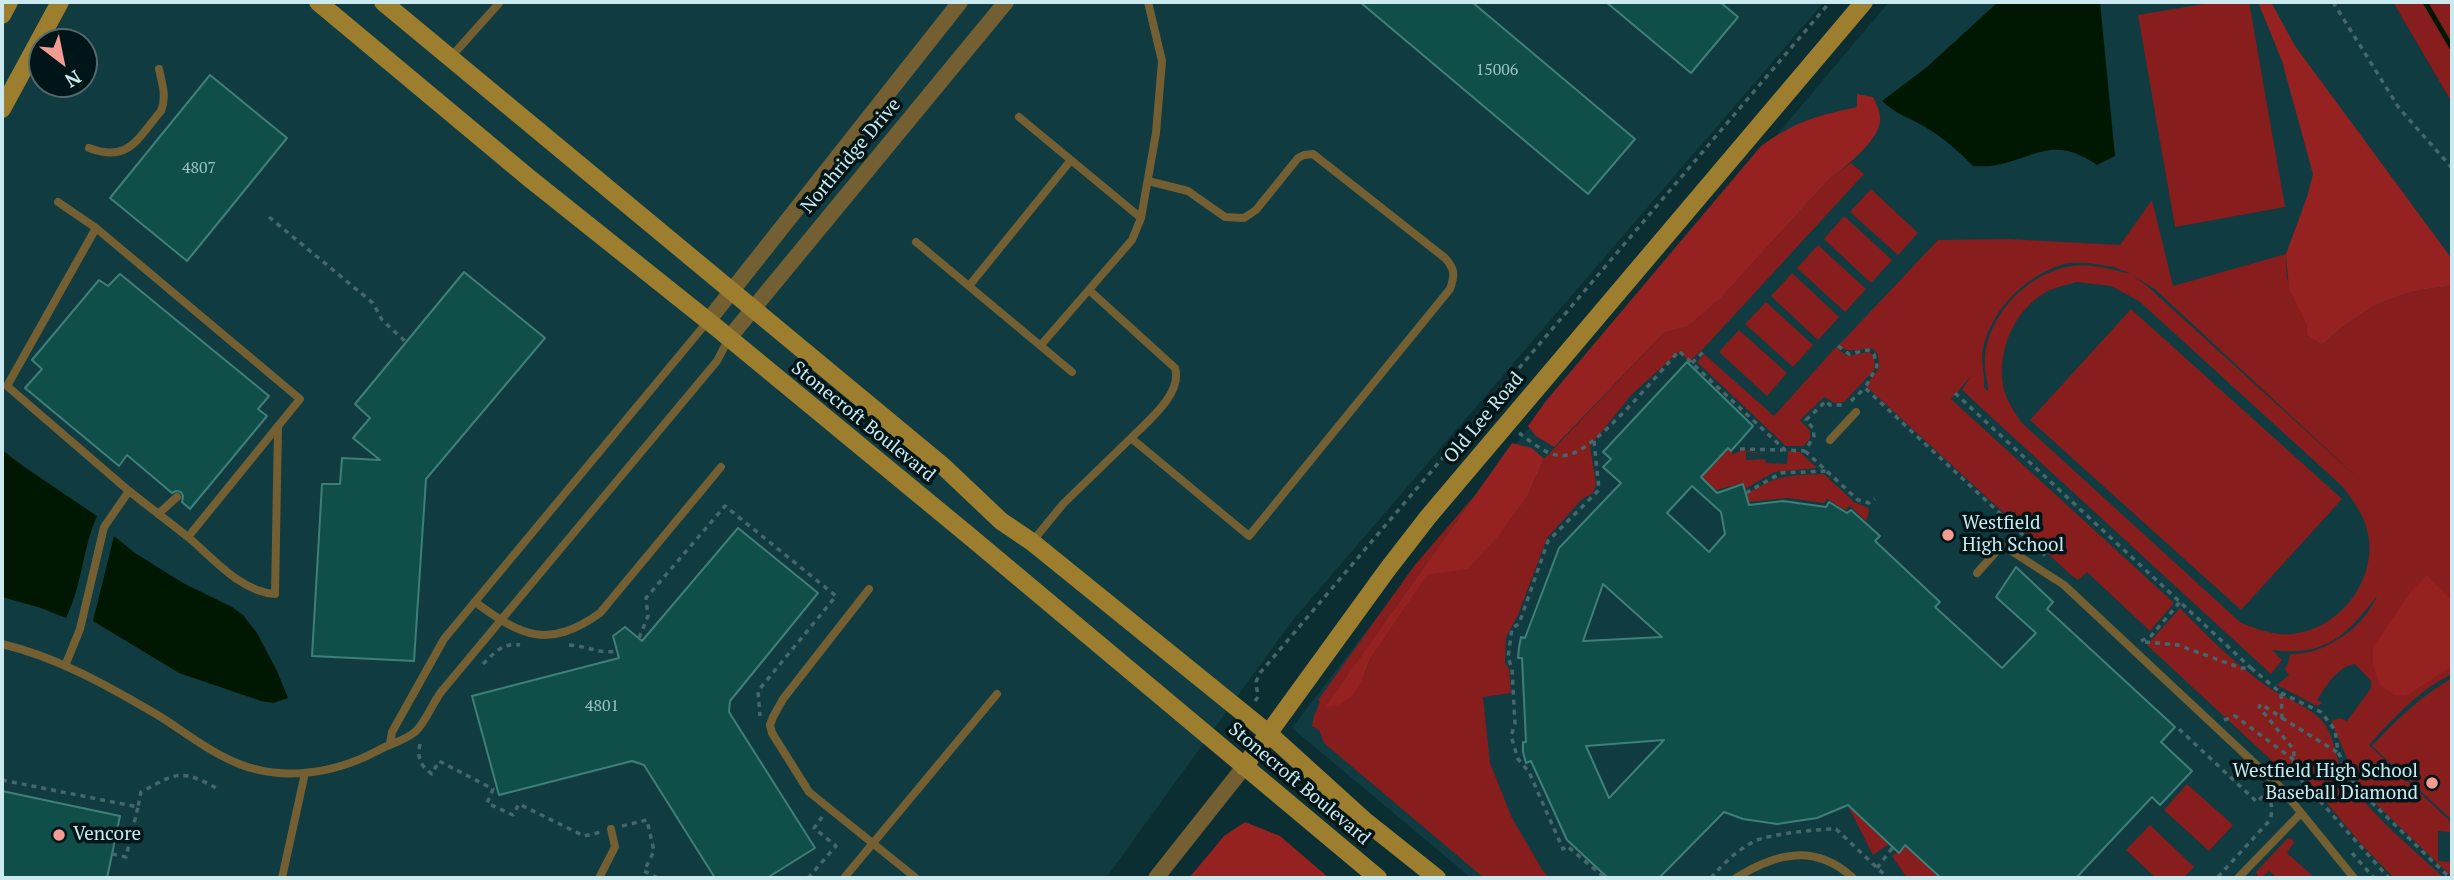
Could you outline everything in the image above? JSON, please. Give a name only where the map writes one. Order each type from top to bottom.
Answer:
[{"type":"main road","points":[[2,109],[60,2]]},
{"type":"main road","points":[[52,28],[72,2]]},
{"type":"main road","name":"Stonecroft Boulevard","points":[[318,2],[1119,660],[1378,878]]},
{"type":"main road","name":"Stonecroft Boulevard","points":[[383,2],[944,467],[1001,521],[1032,542],[1268,733],[1364,820],[1437,878]]},
{"type":"main road","name":"Old Lee Road","points":[[1244,767],[1395,559],[1864,2]]},
{"type":"main road","points":[[25,67],[28,63]]},
{"type":"street","name":"Northridge Drive","points":[[708,321],[960,2]]},
{"type":"street","name":"Northridge Drive","points":[[729,338],[1006,2]]},
{"type":"street","name":"Old Lee Road","points":[[1156,878],[1244,767]]},
{"type":"lane","points":[[451,57],[500,2]]},
{"type":"lane","points":[[1041,345],[1132,240],[1141,218],[1156,133],[1162,61],[1148,2]]},
{"type":"lane","points":[[89,148],[113,155],[129,148],[164,104],[159,69]]},
{"type":"lane","points":[[1018,117],[1141,218]]},
{"type":"lane","points":[[1131,438],[1249,536],[1450,289],[1454,277],[1452,266],[1445,258],[1313,154],[1298,158],[1256,210],[1244,218],[1225,217],[1188,191],[1148,181]]},
{"type":"lane","points":[[969,285],[1070,160]]},
{"type":"lane","points":[[58,202],[96,228],[300,399],[188,537]]},
{"type":"lane","points":[[96,228],[7,386],[129,491],[243,583],[263,593],[275,594],[278,427]]},
{"type":"lane","points":[[916,242],[1072,372]]},
{"type":"lane","points":[[1032,542],[1063,504],[1131,438],[1174,391],[1178,377],[1175,368],[1088,290]]},
{"type":"lane","points":[[390,744],[392,732],[444,639],[708,321]]},
{"type":"lane","points":[[2,644],[65,666],[118,692],[226,758],[275,773],[305,773],[349,764],[403,740],[416,731],[441,692],[717,361],[729,338]]},
{"type":"lane","points":[[1830,440],[1856,412]]},
{"type":"lane","points":[[475,603],[500,621],[529,635],[542,636],[570,630],[591,619],[607,604],[721,467]]},
{"type":"lane","points":[[65,666],[80,629],[104,527],[129,491]]},
{"type":"lane","points":[[158,514],[177,497]]},
{"type":"lane","points":[[1977,573],[2001,545],[2064,585],[2281,788],[2354,878]]},
{"type":"lane","points":[[869,589],[783,698],[770,725],[772,733],[809,792],[916,878]]},
{"type":"lane","points":[[844,878],[997,694]]},
{"type":"lane","points":[[282,878],[305,773]]},
{"type":"lane","points":[[2238,878],[2301,813]]},
{"type":"lane","points":[[599,878],[615,848],[611,829]]},
{"type":"lane","points":[[1736,878],[1775,858],[1803,855],[1829,861],[1853,878]]},
{"type":"path","points":[[1245,715],[1258,697],[1256,682],[1260,673],[1830,2]]},
{"type":"path","points":[[2333,2],[2399,108],[2452,168]]},
{"type":"path","points":[[269,217],[373,303],[382,320],[406,342]]},
{"type":"path","points":[[1838,346],[1849,354],[1868,350],[1874,354],[1877,366],[1865,388]]},
{"type":"path","points":[[1506,424],[1547,453],[1567,455],[1594,441],[1679,351]]},
{"type":"path","points":[[1692,363],[1703,352]]},
{"type":"path","points":[[1955,393],[2251,668],[2281,692],[2321,712],[2335,730],[2338,752],[2365,796],[2449,878]]},
{"type":"path","points":[[1594,441],[1599,490],[1548,541],[1519,624],[1512,628],[1508,658],[1512,668],[1515,724],[1511,736],[1518,760],[1529,772],[1563,849],[1567,846],[1605,878]]},
{"type":"path","points":[[1740,449],[1785,450]]},
{"type":"path","points":[[1805,451],[1858,500],[1869,503],[1875,499]]},
{"type":"path","points":[[1746,493],[1781,473],[1827,471]]},
{"type":"path","points":[[639,638],[648,616],[646,598],[725,506],[836,596],[758,691],[760,717]]},
{"type":"path","points":[[2180,602],[2151,636],[2139,642],[2178,645],[2241,668],[2251,668]]},
{"type":"path","points":[[480,667],[497,650],[508,644],[528,647]]},
{"type":"path","points":[[567,645],[581,646],[598,652],[617,651]]},
{"type":"path","points":[[2281,692],[2282,718]]},
{"type":"path","points":[[2286,778],[2292,771],[2294,750],[2259,707],[2262,705],[2338,752]]},
{"type":"path","points":[[2224,720],[2235,716],[2294,760]]},
{"type":"path","points":[[2179,729],[2257,802],[2266,793],[2272,801],[2270,820],[2217,878]]},
{"type":"path","points":[[421,741],[418,753],[424,768],[432,774],[439,761],[493,789],[487,803],[513,815],[519,804],[584,836],[646,820],[654,851],[644,871],[658,878]]},
{"type":"path","points":[[2292,771],[2389,878]]},
{"type":"path","points":[[112,854],[126,858],[141,792],[174,774],[195,776],[218,789]]},
{"type":"path","points":[[2,779],[138,807]]},
{"type":"path","points":[[808,878],[836,846],[814,828],[824,814]]},
{"type":"path","points":[[1877,868],[1893,848]]},
{"type":"shaded area","points":[[2,2],[1824,2],[1292,621],[1106,878],[2,878]]},
{"type":"shaded area","name":"Westfield High School","points":[[1889,2],[2393,2],[2452,103],[2452,878],[1471,878],[1292,728],[1523,435]]},
{"type":"shaded area","points":[[1998,2],[2100,2],[2115,156],[2097,165],[2069,151],[2057,150],[1993,166],[1973,166],[1938,135],[1882,101],[1927,67]]},
{"type":"shaded area","points":[[2215,2],[2249,2],[2285,207],[2175,227],[2138,15]]},
{"type":"shaded area","points":[[2258,2],[2271,2],[2295,46],[2452,259],[2452,286],[2414,292],[2382,303],[2352,320],[2322,345],[2307,335],[2307,325],[2289,289],[2286,254],[2313,174],[2282,61]]},
{"type":"shaded area","points":[[2393,2],[2452,2],[2452,103]]},
{"type":"shaded area","points":[[1857,94],[1873,97],[1880,115],[1875,134],[1862,151],[1831,177],[1719,300],[1688,326],[1664,333],[1554,447],[1536,436],[1528,426],[1545,402],[1761,146],[1807,120],[1857,107]]},
{"type":"shaded area","points":[[1851,163],[1864,174],[1703,349],[1690,361],[1679,352],[1632,394],[1590,446],[1596,484],[1593,493],[1582,499],[1547,538],[1518,615],[1506,637],[1505,663],[1509,669],[1511,693],[1483,697],[1490,763],[1512,818],[1543,871],[1550,878],[1484,878],[1324,743],[1319,730],[1312,726],[1320,702],[1318,700],[1414,566],[1475,495],[1326,706],[1365,674],[1370,659],[1427,574],[1513,515],[1527,497],[1544,459],[1664,333],[1688,326],[1719,300],[1831,177]]},
{"type":"shaded area","points":[[1871,189],[1918,233],[1898,255],[1850,212]]},
{"type":"shaded area","points":[[2152,200],[2173,286],[2286,254],[2287,279],[2307,325],[2307,335],[2322,345],[2352,320],[2382,303],[2414,292],[2452,286],[2452,674],[2418,696],[2369,745],[2452,823],[2452,832],[2438,831],[2438,861],[2452,862],[2452,877],[2371,799],[2357,781],[2331,721],[2340,718],[2347,721],[2371,688],[2371,681],[2355,664],[2349,666],[2329,683],[2317,700],[2322,703],[2317,706],[2277,685],[2289,675],[2284,668],[2290,655],[2316,650],[2345,635],[2361,621],[2377,596],[2355,622],[2334,640],[2307,650],[2272,650],[2282,660],[2271,674],[1962,390],[1971,376],[1951,399],[2174,603],[2150,631],[2087,572],[2078,580],[2071,575],[1867,387],[1879,368],[1878,355],[1873,349],[1851,351],[1839,345],[1938,240],[2008,239],[2120,245]],"holes":[[[2067,263],[2114,267],[2131,274],[2080,265],[2056,270],[2026,286],[2013,298],[1993,327],[1985,359],[1988,391],[1984,388],[1982,356],[1985,341],[1999,312],[2020,288],[2047,271]],[[2132,275],[2155,289],[2361,481]],[[2077,282],[2111,286],[2139,301],[2343,487],[2364,521],[2369,551],[2361,583],[2342,610],[2314,629],[2291,634],[2269,632],[2241,623],[2020,421],[2006,396],[2002,367],[2004,352],[2008,337],[2024,311],[2034,300],[2050,290]]]},
{"type":"shaded area","points":[[1844,216],[1892,260],[1871,283],[1824,239]]},
{"type":"shaded area","points":[[1818,245],[1866,289],[1845,312],[1797,268]]},
{"type":"shaded area","points":[[1792,273],[1839,317],[1818,340],[1771,296]]},
{"type":"shaded area","points":[[1766,302],[1813,345],[1793,367],[1745,324]]},
{"type":"shaded area","points":[[2131,309],[2342,499],[2241,610],[2030,420]]},
{"type":"shaded area","points":[[1739,330],[1787,373],[1767,396],[1719,352]]},
{"type":"shaded area","points":[[1836,347],[1847,356],[1869,352],[1874,356],[1875,369],[1844,402],[1835,403],[1824,397],[1800,420],[1810,431],[1810,439],[1803,446],[1786,446],[1697,362],[1704,354],[1774,416]]},
{"type":"shaded area","points":[[1512,443],[1532,448],[1544,459],[1527,497],[1498,536],[1468,569],[1427,575],[1370,659],[1355,692],[1343,703],[1325,707]]},
{"type":"shaded area","points":[[1728,448],[1733,454],[1743,450],[1766,454],[1746,452],[1746,460],[1765,459],[1766,463],[1787,464],[1788,451],[1800,452],[1817,468],[1774,472],[1745,489],[1743,483],[1716,490],[1702,477]]},
{"type":"shaded area","points":[[2,450],[97,516],[66,618],[2,597]]},
{"type":"shaded area","points":[[1824,474],[1854,502],[1868,508],[1866,521],[1850,506],[1845,510],[1827,499],[1824,503],[1787,498],[1749,502],[1747,494],[1775,480]]},
{"type":"shaded area","points":[[114,536],[135,553],[183,583],[243,615],[257,633],[288,698],[273,703],[261,701],[179,673],[93,621]]},
{"type":"shaded area","points":[[2427,575],[2452,601],[2452,666],[2406,696],[2395,695],[2380,685],[2373,665],[2373,647],[2411,591]]},
{"type":"shaded area","points":[[2180,608],[2211,640],[2245,669],[2268,687],[2307,708],[2324,723],[2339,764],[2357,793],[2444,878],[2394,878],[2361,844],[2298,768],[2289,766],[2283,771],[2147,645]]},
{"type":"shaded area","name":"Westfield High School Baseball Diamond","points":[[2452,678],[2452,820],[2372,746],[2430,692]]},
{"type":"shaded area","points":[[2187,784],[2233,825],[2209,851],[2164,810]]},
{"type":"shaded area","points":[[1848,806],[1889,844],[1873,855]]},
{"type":"shaded area","points":[[1245,822],[1280,836],[1329,878],[1189,878],[1224,836]]},
{"type":"shaded area","points":[[2150,825],[2194,867],[2183,878],[2156,878],[2126,850]]},
{"type":"shaded area","points":[[2288,838],[2294,842],[2287,853],[2315,878],[2277,878],[2269,871],[2261,878],[2258,877],[2256,872]]},
{"type":"shaded area","points":[[1906,846],[1941,878],[1907,878],[1892,856]]},
{"type":"building","points":[[1360,2],[1472,2],[1635,139],[1588,194]]},
{"type":"building","points":[[1606,2],[1720,2],[1738,17],[1691,73]]},
{"type":"building","points":[[210,75],[287,138],[187,261],[110,198]]},
{"type":"building","points":[[464,272],[545,338],[426,479],[414,661],[312,656],[322,484],[340,484],[342,458],[380,460],[353,438],[370,418],[355,404]]},
{"type":"building","points":[[120,274],[269,396],[258,409],[267,416],[190,509],[182,502],[181,492],[172,493],[127,455],[119,466],[25,388],[42,369],[32,360],[99,280],[108,286]]},
{"type":"building","points":[[1687,362],[1753,426],[1731,451],[1728,448],[1701,477],[1717,493],[1743,484],[1749,505],[1783,501],[1826,507],[1829,502],[1847,513],[1851,510],[1880,536],[1875,541],[1940,602],[1935,607],[2002,668],[2036,633],[1996,597],[2016,567],[2053,602],[2047,609],[2175,727],[2161,742],[2192,771],[2160,805],[2152,797],[2076,878],[1941,878],[1905,845],[1899,853],[1848,805],[1817,818],[1777,824],[1743,819],[1724,812],[1659,878],[1608,878],[1567,840],[1531,761],[1526,763],[1523,752],[1523,742],[1526,742],[1522,658],[1518,658],[1521,637],[1525,638],[1559,548],[1621,483],[1603,467],[1611,459],[1603,452]],"holes":[[[1692,486],[1721,512],[1725,534],[1709,552],[1667,513]],[[1603,584],[1662,637],[1583,641]],[[1664,740],[1609,798],[1586,746]]]},
{"type":"building","points":[[738,528],[818,593],[730,701],[729,712],[815,848],[767,878],[715,878],[644,765],[632,761],[499,795],[472,696],[619,658],[613,636],[625,627],[642,641]]},
{"type":"building","name":"Vencore","points":[[2,791],[120,816],[107,878],[2,878]]},
{"type":"waterway","points":[[2425,2],[2452,48]]},
{"type":"place","name":"Westfield High School","points":[[1948,535]]},
{"type":"place","name":"Westfield High School Baseball Diamond","points":[[2432,783]]},
{"type":"place","name":"Vencore","points":[[59,835]]}]
